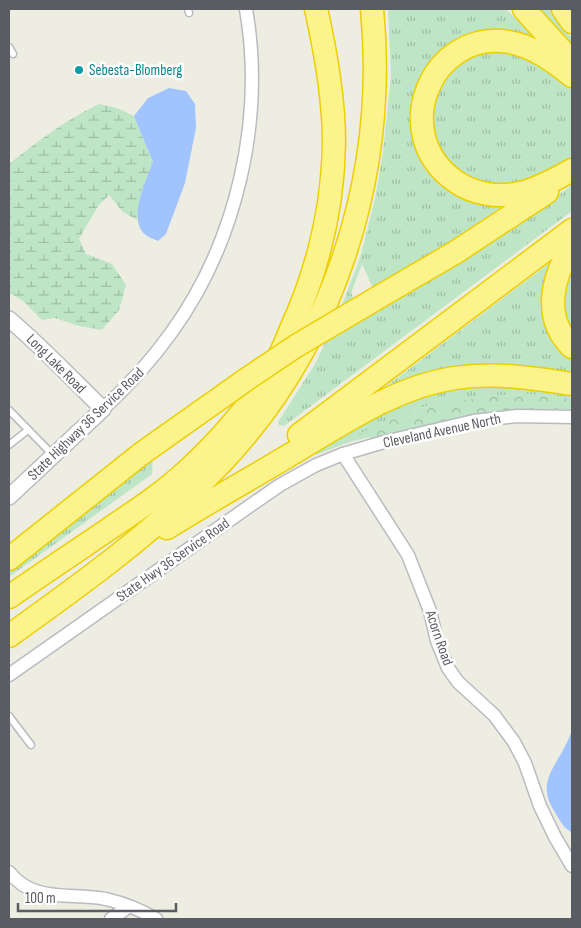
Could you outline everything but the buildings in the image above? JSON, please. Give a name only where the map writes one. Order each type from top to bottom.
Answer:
[{"type":"highway","points":[[9,597],[166,489],[212,447],[268,376],[288,338],[306,295],[324,235],[333,166],[333,111],[327,63],[316,9]]},
{"type":"highway","points":[[9,636],[96,573],[193,490],[246,434],[270,404],[291,372],[327,303],[353,230],[366,168],[372,124],[374,52],[372,9]]},
{"type":"highway","points":[[524,9],[572,62]]},
{"type":"highway","points":[[562,9],[572,22]]},
{"type":"highway","points":[[572,76],[558,64],[517,44],[497,42],[482,43],[468,47],[445,63],[435,73],[424,98],[422,122],[428,152],[439,168],[462,186],[476,192],[500,195],[521,193],[541,186],[572,170]]},
{"type":"highway","points":[[9,559],[142,454],[231,390],[296,346],[456,252],[572,174]]},
{"type":"highway","points":[[199,508],[286,446],[572,230]]},
{"type":"highway","points":[[572,246],[560,267],[556,279],[553,305],[561,332],[572,347]]},
{"type":"highway","points":[[96,573],[199,508],[358,415],[404,392],[454,378],[480,375],[506,375],[572,384]]},
{"type":"street","name":"State Highway 36 Service Road","points":[[9,497],[126,388],[172,332],[200,286],[220,241],[240,179],[250,114],[251,49],[246,9]]},
{"type":"street","name":"Long Lake Road","points":[[9,319],[34,340],[103,409]]},
{"type":"street","name":"Cleveland Avenue North","points":[[343,454],[384,442],[474,421],[517,416],[572,417]]},
{"type":"street","name":"State Hwy 36 Service Road","points":[[9,675],[280,485],[316,465],[343,454]]},
{"type":"street","name":"Acorn Road","points":[[343,454],[408,555],[430,611],[437,641],[448,668],[458,682],[494,715],[514,742],[529,773],[544,814],[572,866]]},
{"type":"street","points":[[9,872],[23,887],[32,891],[52,895],[105,899],[146,913],[156,919]]},
{"type":"street","points":[[111,919],[128,907]]},
{"type":"lane","points":[[9,47],[13,54]]},
{"type":"lane","points":[[9,410],[54,456]]},
{"type":"lane","points":[[9,445],[28,430]]},
{"type":"lane","points":[[9,716],[31,745]]},
{"type":"green space","points":[[388,9],[506,9],[539,42],[460,45],[417,140],[506,204],[374,290],[362,264],[351,293],[355,301],[340,310],[360,258],[375,199],[383,152],[391,76]]},
{"type":"green space","points":[[534,9],[552,9],[572,38],[572,52]]},
{"type":"green space","points":[[511,48],[572,86],[572,158],[556,169],[517,187],[472,184],[437,155],[428,99],[462,56]]},
{"type":"green space","points":[[99,104],[117,108],[134,116],[153,162],[141,193],[137,220],[123,212],[109,195],[98,206],[79,239],[86,254],[112,264],[126,285],[119,310],[102,330],[79,326],[55,318],[42,320],[22,300],[9,293],[9,164],[63,124]]},
{"type":"green space","points":[[572,185],[572,211],[284,426],[279,425],[280,419],[315,364],[328,337],[375,310],[379,312],[383,305],[546,204]]},
{"type":"green space","points":[[572,255],[572,342],[560,312]]},
{"type":"green space","points":[[551,262],[562,347],[572,359],[572,379],[521,370],[368,400]]},
{"type":"green space","points":[[493,381],[572,390],[572,399],[527,394],[491,396],[434,404],[416,409],[348,439],[349,442],[316,455],[315,453],[341,433],[428,393]]},
{"type":"green space","points":[[527,394],[572,399],[572,410],[521,410],[496,413],[371,439],[370,437],[349,442],[347,439],[416,409],[434,404],[491,396]]},
{"type":"green space","points":[[153,457],[152,474],[9,577],[9,570]]},
{"type":"water","points":[[169,88],[186,91],[195,104],[196,128],[185,183],[166,234],[158,241],[147,236],[141,230],[138,221],[142,190],[153,162],[134,116],[148,98]]},
{"type":"water","points":[[572,731],[571,832],[562,824],[551,805],[548,797],[547,782]]},
{"type":"place","name":"Sebesta-Blomberg","points":[[79,70]]}]
